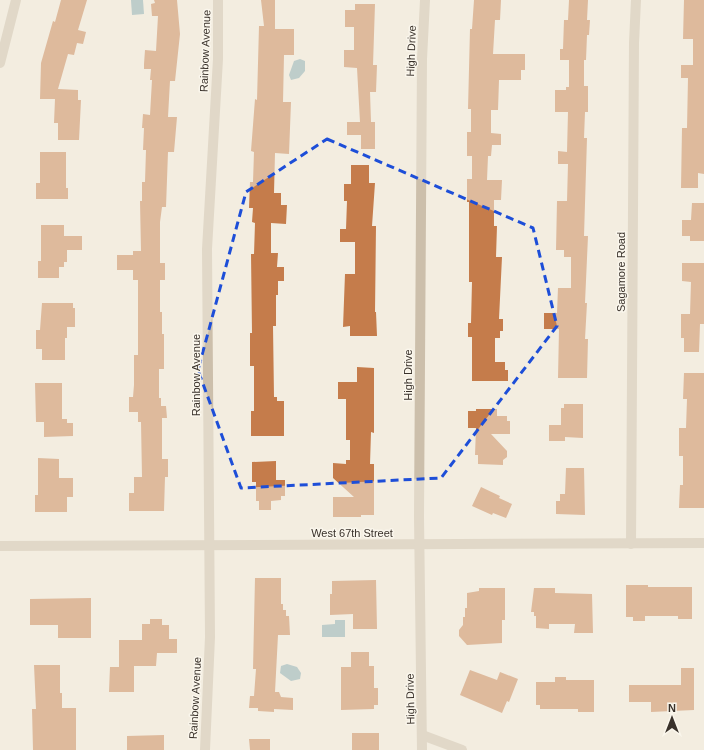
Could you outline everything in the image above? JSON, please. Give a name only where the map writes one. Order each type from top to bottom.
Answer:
[{"type":"street","points":[[0,63],[16,0]]},
{"type":"street","name":"Rainbow Avenue","points":[[205,750],[210,637],[208,545],[207,249],[218,59],[218,0]]},
{"type":"street","name":"High Drive","points":[[422,750],[419,518],[422,74],[425,0]]},
{"type":"street","name":"Sagamore Road","points":[[631,544],[634,43],[636,0]]},
{"type":"street","name":"West 67th Street","points":[[0,546],[420,546],[704,543]]},
{"type":"street","points":[[422,735],[462,750]]},
{"type":"highlighted area","points":[[327,139],[533,228],[557,326],[441,478],[241,488],[198,370],[246,192]]},
{"type":"water","points":[[131,0],[143,0],[144,14],[132,15]]},
{"type":"water","points":[[300,59],[305,61],[305,71],[299,78],[291,80],[289,75],[294,61]]},
{"type":"water","points":[[335,620],[345,620],[345,637],[322,637],[322,625],[335,624]]},
{"type":"water","points":[[287,664],[297,667],[301,673],[300,679],[291,681],[280,673],[281,666]]},
{"type":"building","points":[[61,0],[87,0],[78,30],[86,32],[83,44],[77,43],[74,55],[68,54],[58,89],[78,90],[78,100],[81,100],[79,140],[58,140],[58,123],[54,123],[55,99],[40,99],[41,63],[53,21],[55,22]]},
{"type":"building","points":[[154,0],[177,0],[180,34],[175,81],[170,81],[168,117],[177,117],[174,152],[168,152],[166,207],[162,207],[160,222],[160,263],[165,263],[165,280],[160,280],[160,312],[162,312],[162,334],[164,334],[164,369],[159,369],[159,398],[161,398],[161,406],[166,406],[167,418],[162,418],[162,459],[168,459],[168,477],[165,477],[164,511],[129,511],[129,493],[134,493],[134,477],[142,477],[141,422],[138,422],[138,412],[129,412],[129,397],[133,397],[134,355],[138,355],[138,280],[133,280],[133,270],[117,270],[117,255],[133,255],[133,251],[141,251],[140,201],[142,201],[142,182],[145,182],[146,150],[143,150],[144,128],[142,128],[143,114],[150,115],[152,80],[150,80],[151,69],[144,69],[144,64],[145,50],[156,51],[158,16],[152,16],[151,4],[155,3]]},
{"type":"building","points":[[261,0],[275,0],[275,29],[294,29],[294,55],[284,55],[283,102],[291,102],[289,154],[275,153],[274,193],[281,193],[281,205],[287,205],[286,224],[271,223],[271,253],[278,253],[277,267],[284,267],[284,281],[278,281],[278,295],[276,295],[276,326],[273,326],[274,397],[277,397],[277,401],[284,401],[284,436],[251,436],[251,411],[254,411],[254,366],[250,366],[250,333],[252,333],[251,254],[254,254],[255,223],[252,222],[253,208],[249,208],[250,182],[253,182],[254,152],[251,151],[255,99],[257,100],[259,26],[264,26]]},
{"type":"building","points":[[474,0],[501,0],[500,20],[495,20],[493,54],[525,54],[525,70],[521,70],[521,80],[499,80],[498,110],[491,110],[491,133],[501,134],[501,145],[492,145],[491,156],[488,156],[487,180],[502,180],[501,200],[494,200],[494,226],[497,226],[496,257],[502,257],[499,319],[503,319],[503,331],[500,331],[500,338],[495,338],[495,362],[505,362],[505,370],[508,370],[508,381],[472,381],[472,337],[468,337],[468,323],[471,323],[472,282],[469,282],[469,202],[467,202],[467,179],[472,179],[472,156],[467,156],[467,132],[471,132],[471,109],[468,109],[470,29],[472,29]]},
{"type":"building","points":[[569,0],[588,0],[587,20],[590,20],[589,35],[587,35],[586,60],[584,60],[584,86],[588,86],[588,112],[585,112],[584,138],[587,138],[584,236],[588,236],[585,303],[587,303],[585,339],[588,339],[587,378],[558,378],[559,329],[544,329],[544,313],[557,313],[558,288],[571,288],[571,257],[564,257],[564,250],[556,250],[557,201],[567,201],[568,164],[558,164],[558,151],[567,152],[568,112],[555,112],[555,90],[566,90],[566,87],[569,87],[569,60],[560,60],[560,49],[563,49],[564,20],[568,20]]},
{"type":"building","points":[[684,0],[704,0],[704,174],[698,173],[698,188],[681,188],[682,128],[687,128],[688,78],[681,78],[681,65],[693,65],[693,39],[683,39]]},
{"type":"building","points":[[355,4],[375,4],[373,65],[377,65],[376,92],[370,92],[371,122],[375,122],[375,149],[361,149],[361,135],[347,135],[347,122],[360,122],[357,68],[344,67],[344,50],[354,50],[354,27],[345,27],[345,10],[355,10]]},
{"type":"building","points":[[40,152],[66,152],[66,188],[68,188],[68,199],[36,199],[36,183],[40,183]]},
{"type":"building","points":[[351,165],[369,165],[369,183],[375,183],[372,226],[376,226],[375,312],[377,336],[350,336],[350,326],[343,327],[345,274],[355,274],[355,242],[340,242],[340,229],[346,229],[347,201],[344,201],[344,184],[351,184]]},
{"type":"building","points":[[692,203],[704,203],[704,241],[690,241],[690,236],[682,236],[682,220],[691,220]]},
{"type":"building","points":[[41,225],[64,225],[64,236],[82,236],[82,250],[67,250],[67,262],[64,262],[64,267],[59,267],[59,278],[38,278],[38,261],[41,261]]},
{"type":"building","points":[[682,263],[704,263],[704,324],[700,324],[699,352],[684,352],[684,338],[681,338],[681,314],[690,314],[691,282],[682,281]]},
{"type":"building","points":[[42,303],[73,303],[73,308],[75,308],[75,327],[67,327],[67,338],[65,338],[65,360],[42,360],[42,349],[36,349],[36,330],[40,330]]},
{"type":"building","points":[[357,367],[374,368],[374,433],[371,432],[370,464],[374,464],[374,515],[361,515],[361,517],[333,517],[333,497],[354,497],[333,478],[333,463],[346,464],[346,460],[350,460],[350,440],[346,440],[346,399],[338,399],[338,382],[357,382]]},
{"type":"building","points":[[684,373],[704,373],[704,508],[679,508],[680,485],[683,485],[683,456],[679,456],[679,428],[686,428],[687,399],[683,399]]},
{"type":"building","points":[[35,383],[62,383],[62,419],[67,419],[67,423],[73,423],[73,436],[44,437],[44,422],[36,422]]},
{"type":"building","points":[[564,404],[583,404],[583,438],[565,437],[565,441],[549,441],[549,425],[561,425],[561,408],[564,408]]},
{"type":"building","points":[[476,409],[497,409],[497,416],[507,416],[507,421],[510,421],[510,434],[491,434],[507,451],[507,457],[503,460],[503,465],[478,464],[478,455],[475,455],[476,428],[468,428],[468,411],[476,411]]},
{"type":"building","points":[[38,458],[59,459],[59,478],[73,478],[73,497],[67,497],[67,512],[35,512],[35,495],[38,495]]},
{"type":"building","points":[[276,461],[276,480],[285,480],[285,496],[281,496],[281,500],[271,501],[271,510],[259,510],[259,501],[256,501],[256,482],[252,482],[252,462]]},
{"type":"building","points":[[566,468],[584,468],[585,515],[556,514],[556,501],[560,501],[560,494],[565,494]]},
{"type":"building","points":[[481,487],[500,496],[499,498],[512,504],[506,518],[493,513],[492,515],[472,506]]},
{"type":"building","points":[[255,578],[281,578],[281,604],[283,604],[283,610],[286,610],[286,616],[289,616],[290,635],[278,635],[275,692],[279,692],[281,697],[293,698],[293,710],[274,709],[274,712],[258,711],[258,708],[249,708],[250,696],[254,696],[256,669],[253,669]]},
{"type":"building","points":[[376,580],[377,629],[353,629],[353,614],[330,615],[330,594],[332,594],[332,581]]},
{"type":"building","points":[[626,585],[648,585],[648,587],[692,587],[692,619],[678,619],[678,616],[645,616],[645,621],[633,621],[633,617],[626,617]]},
{"type":"building","points":[[479,588],[505,588],[505,620],[502,620],[502,643],[467,645],[459,636],[459,630],[463,625],[463,617],[465,617],[465,608],[467,608],[467,593],[479,591]]},
{"type":"building","points":[[534,588],[555,588],[555,593],[592,594],[593,633],[574,633],[575,624],[549,624],[549,629],[536,628],[536,616],[534,616],[534,612],[531,612]]},
{"type":"building","points":[[91,598],[91,638],[58,638],[58,625],[30,625],[30,599]]},
{"type":"building","points":[[150,619],[162,619],[162,625],[169,625],[169,639],[177,639],[177,653],[157,653],[156,666],[134,666],[134,692],[109,692],[110,667],[119,667],[119,640],[142,640],[142,624],[150,624]]},
{"type":"building","points":[[351,652],[369,652],[369,666],[374,666],[374,688],[378,688],[378,705],[374,705],[374,709],[341,710],[341,667],[351,667]]},
{"type":"building","points":[[34,665],[60,665],[60,693],[62,693],[62,708],[76,708],[76,750],[33,750],[32,709],[36,709]]},
{"type":"building","points":[[681,668],[694,668],[694,710],[651,712],[651,702],[629,702],[629,685],[681,685]]},
{"type":"building","points":[[470,670],[497,680],[500,672],[518,679],[509,702],[507,701],[502,713],[460,695]]},
{"type":"building","points":[[555,677],[566,677],[566,680],[594,680],[594,712],[578,712],[578,709],[540,709],[540,705],[536,705],[536,682],[555,682]]},
{"type":"building","points":[[352,733],[379,733],[379,750],[352,750]]},
{"type":"building","points":[[164,735],[164,750],[127,750],[127,736]]},
{"type":"building","points":[[249,739],[270,739],[270,750],[250,750]]}]
